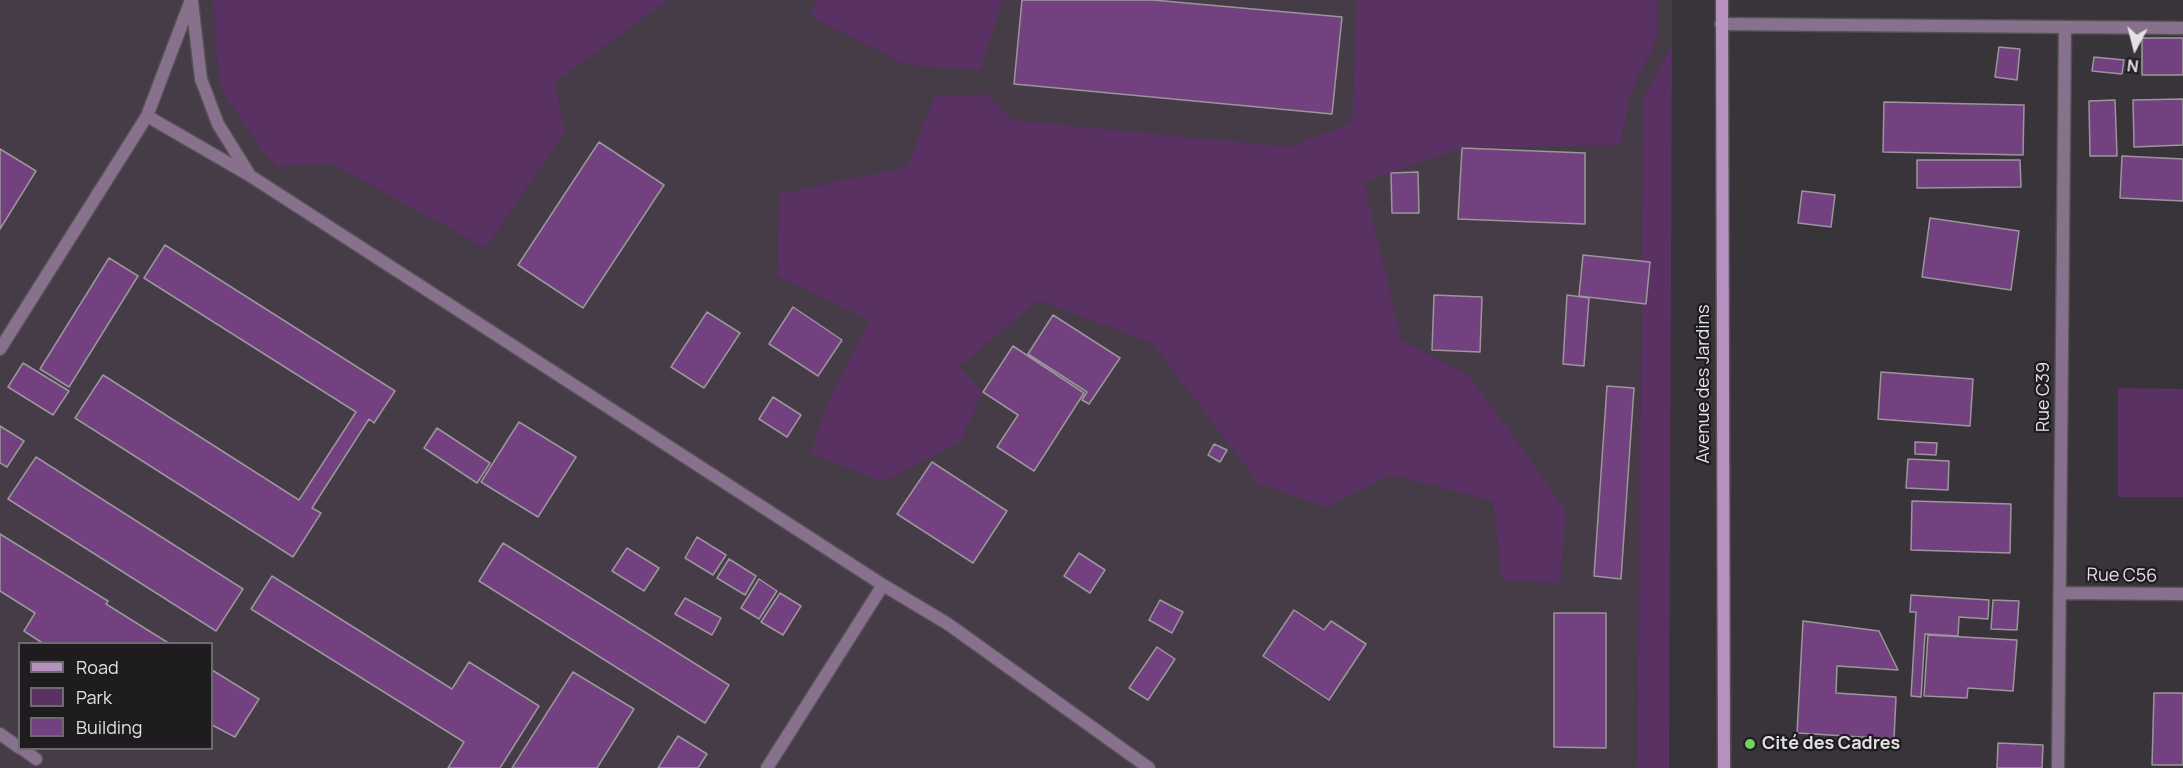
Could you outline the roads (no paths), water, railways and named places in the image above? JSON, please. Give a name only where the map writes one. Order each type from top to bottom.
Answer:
[{"type":"main road","name":"Avenue des Jardins","points":[[1722,0],[1724,768]]},
{"type":"street","points":[[0,349],[147,116],[192,0]]},
{"type":"street","points":[[192,0],[201,79],[218,124],[249,175]]},
{"type":"street","points":[[1721,24],[2183,28]]},
{"type":"street","name":"Rue C39","points":[[2058,768],[2065,27]]},
{"type":"street","points":[[147,116],[249,175],[883,585],[948,624],[1149,768]]},
{"type":"street","points":[[767,768],[883,585]]},
{"type":"street","name":"Rue C56","points":[[2061,593],[2183,594]]},
{"type":"street","points":[[0,734],[18,747]]},
{"type":"street","points":[[23,750],[36,759]]},
{"type":"place","name":"Cité des Cadres","points":[[1750,744]]}]
